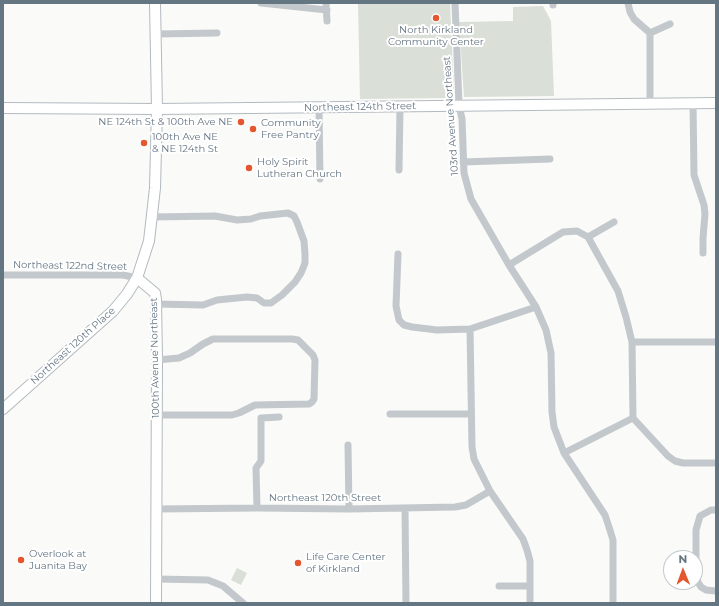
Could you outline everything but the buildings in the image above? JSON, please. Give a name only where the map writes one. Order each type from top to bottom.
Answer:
[{"type":"main road","points":[[137,278],[150,241],[155,188],[157,109],[155,3]]},
{"type":"main road","name":"Northeast 124th Street","points":[[3,108],[319,108],[459,105],[716,103]]},
{"type":"main road","name":"100th Avenue Northeast","points":[[137,278],[155,293],[156,304],[156,603]]},
{"type":"main road","name":"Northeast 120th Place","points":[[3,408],[113,310],[127,294],[137,278]]},
{"type":"street","points":[[261,3],[327,6],[327,21]]},
{"type":"street","name":"103rd Avenue Northeast","points":[[455,3],[459,105],[462,120],[464,173],[471,199],[509,265],[536,307],[546,330],[551,353],[552,412],[554,426],[564,453],[605,515],[613,540],[613,603]]},
{"type":"street","points":[[628,3],[630,12],[634,19],[650,33],[650,104]]},
{"type":"street","points":[[650,33],[670,24]]},
{"type":"street","points":[[156,34],[218,33]]},
{"type":"street","points":[[693,104],[694,175],[706,214],[703,238],[704,253]]},
{"type":"street","points":[[399,170],[400,107]]},
{"type":"street","points":[[319,108],[320,179]]},
{"type":"street","points":[[463,162],[550,160]]},
{"type":"street","points":[[153,217],[215,216],[237,220],[288,213],[294,216],[297,222],[304,241],[305,254],[301,273],[295,282],[282,295],[271,303],[264,303],[257,298],[248,297],[216,300],[203,305],[156,304]]},
{"type":"street","points":[[588,237],[614,222]]},
{"type":"street","points":[[509,265],[564,232],[578,231],[588,237],[618,291],[626,317],[632,342],[633,418],[668,456],[675,461],[684,464],[716,463]]},
{"type":"street","points":[[398,254],[396,306],[399,320],[404,325],[437,330],[470,329],[536,307]]},
{"type":"street","name":"Northeast 122nd Street","points":[[3,275],[123,274],[137,278]]},
{"type":"street","points":[[470,329],[472,447],[474,459],[490,491],[523,539],[530,560],[530,603]]},
{"type":"street","points":[[157,360],[173,360],[179,358],[213,339],[292,339],[298,340],[313,355],[315,360],[314,399],[309,404],[255,405],[232,415],[157,415]]},
{"type":"street","points":[[632,342],[716,342]]},
{"type":"street","points":[[390,414],[471,414]]},
{"type":"street","points":[[257,508],[256,468],[261,460],[261,418],[279,418]]},
{"type":"street","points":[[564,453],[633,418]]},
{"type":"street","points":[[348,445],[348,509]]},
{"type":"street","name":"Northeast 120th Street","points":[[156,509],[348,509],[455,507],[466,505],[490,491]]},
{"type":"street","points":[[405,508],[406,603]]},
{"type":"street","points":[[716,510],[711,510],[700,516],[696,530],[696,574],[698,582],[701,587],[706,590],[716,592]]},
{"type":"street","points":[[156,579],[208,580],[229,590],[243,603]]},
{"type":"street","points":[[499,586],[530,586]]},
{"type":"shaded area","points":[[358,3],[450,3],[454,91],[446,98],[360,99]]},
{"type":"shaded area","points":[[543,6],[551,21],[554,96],[464,97],[459,22],[513,21],[513,7]]},
{"type":"shaded area","points":[[237,568],[247,573],[241,585],[231,580]]},
{"type":"place","name":"North Kirkland Community Center","points":[[436,18]]},
{"type":"place","name":"NE 124th St & 100th Ave NE","points":[[241,122]]},
{"type":"place","name":"Community Free Pantry","points":[[253,129]]},
{"type":"place","name":"100th Ave NE & NE 124th St","points":[[144,143]]},
{"type":"place","name":"Holy Spirit Lutheran Church","points":[[249,168]]},
{"type":"place","name":"Overlook at Juanita Bay","points":[[21,560]]},
{"type":"place","name":"Life Care Center of Kirkland","points":[[298,563]]}]
